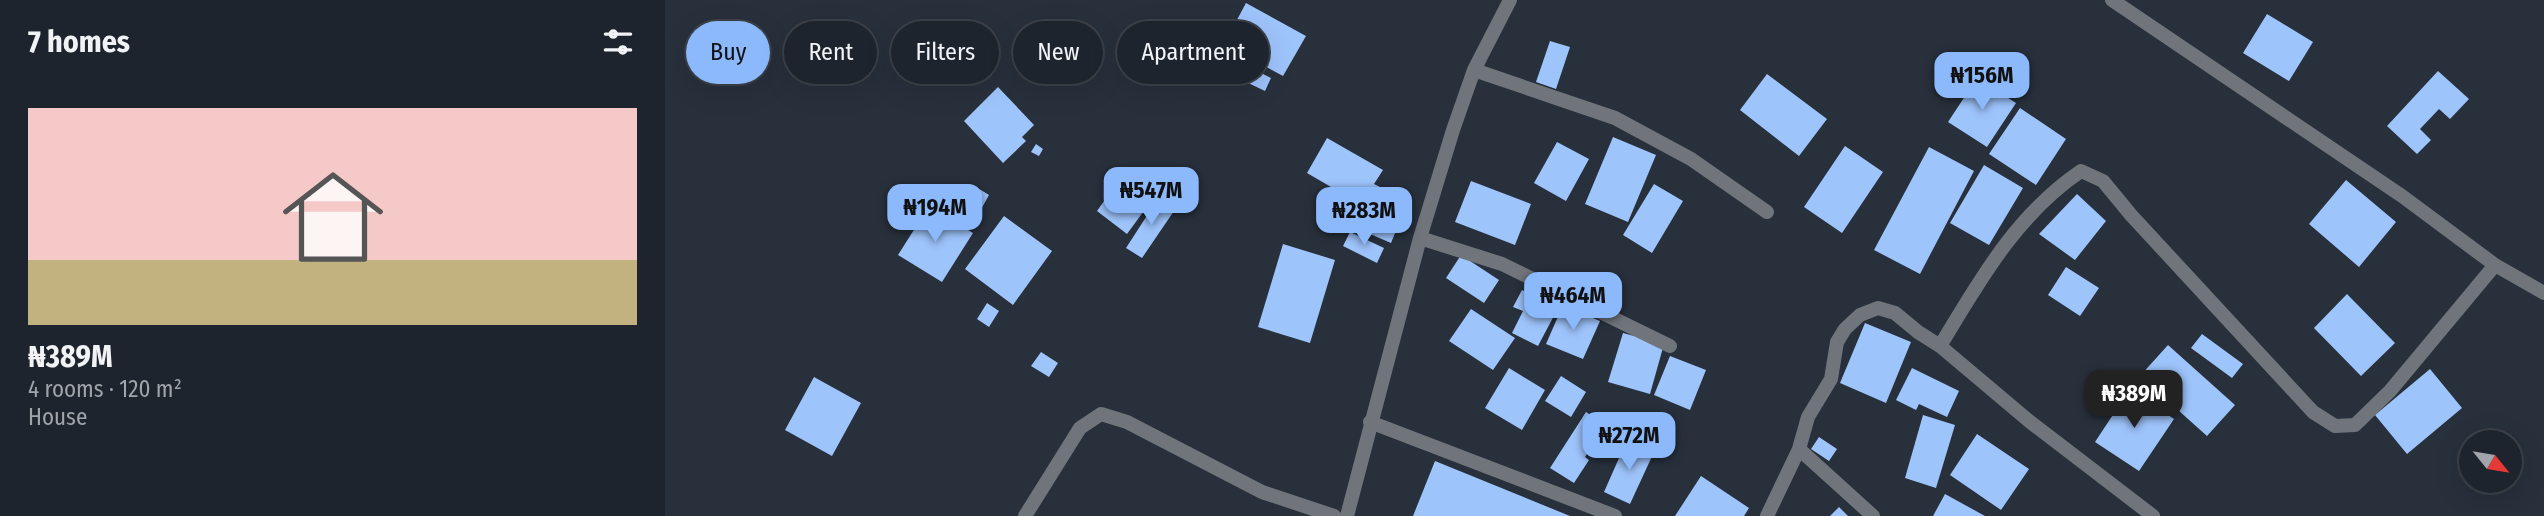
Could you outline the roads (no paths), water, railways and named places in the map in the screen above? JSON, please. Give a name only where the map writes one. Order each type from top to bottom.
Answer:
[{"type":"street","points":[[1347,516],[1420,238],[1474,70],[1510,0]]},
{"type":"street","points":[[2112,0],[2402,196],[2495,265],[2544,293]]},
{"type":"street","points":[[1474,70],[1615,118],[1691,159],[1766,212]]},
{"type":"street","points":[[1940,346],[1992,260],[2054,189],[2081,171],[2103,181],[2131,215],[2313,412],[2335,426],[2355,425],[2390,391],[2495,265]]},
{"type":"street","points":[[1420,238],[1502,264],[1670,346]]},
{"type":"street","points":[[1767,516],[1800,449],[1808,417],[1831,379],[1837,342],[1845,329],[1860,315],[1878,308],[1895,313],[1940,346],[2029,421],[2153,516]]},
{"type":"street","points":[[1025,516],[1080,428],[1101,414],[1126,422],[1262,492],[1334,516]]},
{"type":"street","points":[[1370,422],[1615,516]]},
{"type":"street","points":[[1800,449],[1873,516]]}]
